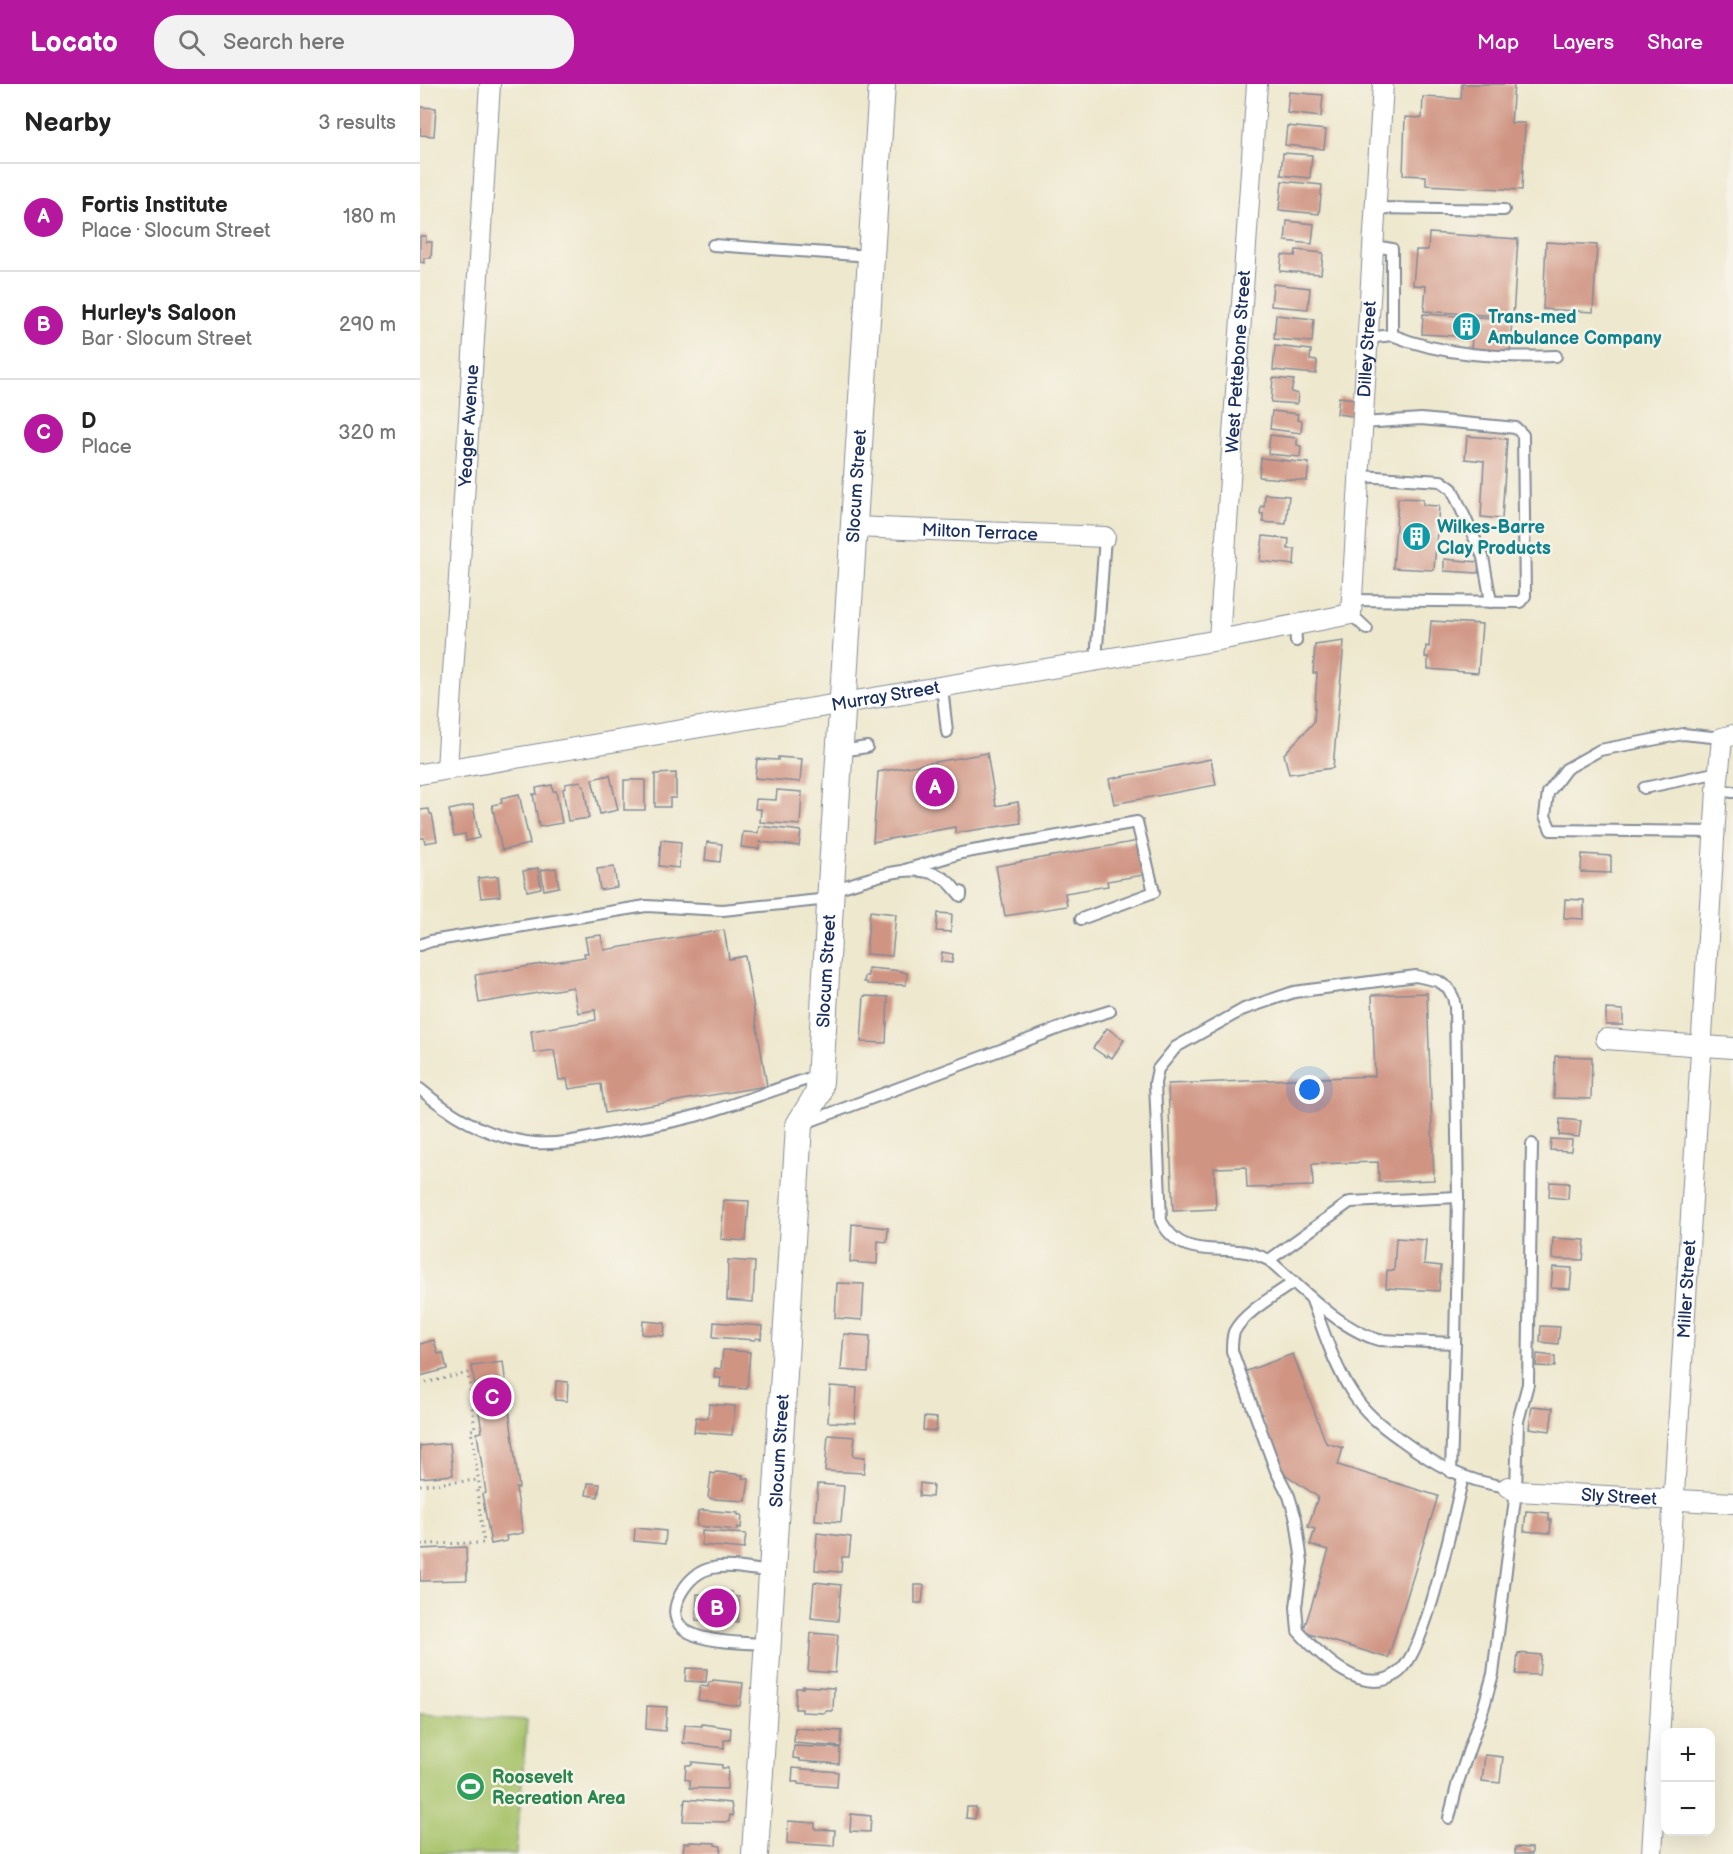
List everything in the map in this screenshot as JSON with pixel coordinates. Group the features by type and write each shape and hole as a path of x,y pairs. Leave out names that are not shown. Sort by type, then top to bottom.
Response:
{"street":[{"name":"Yeager Avenue","path":"447,769 490,84"},
{"name":"Slocum Street","path":"755,1854 800,1125 818,1094 820,1075 882,84"},
{"name":"West Pettebone Street","path":"1219,640 1257,84"},
{"name":"Dilley Street","path":"1352,607 1383,84"},
{"name":"Milton Terrace","path":"854,527 1105,537"},
{"name":"Murray Street","path":"420,774 1219,640 1296,633 1352,607"},
{"name":"Miller Street","path":"1652,1854 1715,832 1723,784 1727,737"},
{"path":"1606,1039 1733,1048"},
{"name":"Sly Street","path":"1512,1489 1733,1503"}],"lane":[{"path":"1376,208 1504,210"},
{"path":"712,244 871,256"},
{"path":"1374,246 1392,249 1392,334"},
{"path":"1368,338 1392,334 1420,346 1462,352 1505,357 1556,356"},
{"path":"1352,607 1520,602 1525,596 1523,435 1516,428 1421,419 1363,423"},
{"path":"1360,476 1441,481 1452,489 1483,557 1491,602"},
{"path":"1096,660 1105,537"},
{"path":"1352,607 1367,629"},
{"path":"942,687 947,732"},
{"path":"1715,832 1551,830 1545,816 1548,793 1566,769 1600,750 1683,734 1727,737"},
{"path":"840,751 867,747"},
{"path":"1644,788 1723,784"},
{"path":"420,945 430,941 646,906 723,910 832,894 961,853 1137,822 1154,892 1081,919"},
{"path":"905,870 919,870 944,879 961,896 961,892"},
{"path":"1451,1472 1455,1342 1458,1197 1455,1007 1448,988 1438,981 1416,976 1294,992 1244,1009 1176,1047 1158,1069 1155,1083 1161,1221 1166,1230 1176,1240 1190,1247 1203,1250 1246,1252 1269,1260 1338,1319 1368,1337 1379,1341 1455,1342"},
{"path":"800,1125 1110,1011"},
{"path":"420,1089 442,1107 466,1122 502,1136 533,1143 551,1144 699,1115 820,1075"},
{"path":"1449,1818 1458,1782 1491,1686 1497,1652 1518,1420 1528,1384 1532,1144"},
{"path":"1269,1260 1350,1202 1458,1197"},
{"path":"1294,1282 1239,1325 1234,1333 1232,1352 1296,1519 1302,1562 1296,1606 1298,1631 1331,1664 1357,1678 1368,1680 1388,1678 1405,1667 1420,1636 1432,1601 1463,1477"},
{"path":"1310,1296 1338,1366 1361,1407 1432,1462 1463,1477 1488,1485 1512,1489"},
{"path":"767,1644 704,1640 691,1634 681,1625 675,1609 689,1581 703,1570 730,1566 772,1572"}],"path":[{"path":"420,1384 468,1373 475,1429 471,1430 479,1480 480,1490 477,1490 484,1543 420,1544"},
{"path":"420,1485 479,1480"}],"green space":[{"name":"Roosevelt Recreation Area","path":"420,1714 527,1720 516,1854 420,1854"}],"building":[{"path":"1462,84 1514,84 1511,123 1525,123 1522,190 1426,185 1426,176 1403,175 1405,117 1422,118 1423,97 1461,99"},
{"path":"1289,92 1323,95 1321,117 1287,113"},
{"path":"420,107 436,108 434,136 420,135"},
{"path":"1287,126 1326,130 1324,149 1285,145"},
{"path":"1283,153 1312,155 1310,178 1281,175"},
{"path":"1282,181 1322,185 1319,214 1279,210"},
{"path":"1287,221 1314,224 1312,244 1285,241"},
{"path":"1429,233 1518,239 1513,317 1424,311 1426,286 1413,285 1416,250 1428,250"},
{"path":"420,236 426,236 426,242 432,242 431,258 424,258 424,263 420,262"},
{"path":"1546,242 1597,245 1593,312 1543,309"},
{"path":"1296,250 1323,253 1321,274 1280,271 1282,255 1295,256"},
{"path":"1273,284 1310,288 1308,309 1271,306"},
{"name":"Trans-med Ambulance Company","path":"1423,314 1512,319 1510,353 1471,350 1472,337 1422,334"},
{"path":"1276,315 1314,319 1312,342 1274,339"},
{"path":"1275,346 1311,350 1310,360 1317,361 1316,374 1273,370"},
{"path":"1273,378 1294,380 1291,392 1298,394 1297,404 1271,402"},
{"path":"1339,397 1355,399 1353,416 1337,414"},
{"path":"1272,411 1298,414 1297,420 1302,421 1301,433 1270,429"},
{"path":"1270,435 1297,438 1297,445 1301,446 1300,457 1268,454"},
{"path":"1467,436 1507,439 1502,519 1481,517 1484,461 1465,459"},
{"path":"1261,458 1309,463 1307,481 1259,477"},
{"path":"1265,494 1289,496 1286,524 1263,522 1263,514 1260,514 1261,506 1264,507"},
{"name":"Wilkes-Barre Clay Products","path":"1398,498 1423,499 1423,505 1439,506 1434,570 1393,568"},
{"path":"1263,536 1289,539 1288,549 1295,549 1294,565 1260,561"},
{"path":"1444,559 1479,562 1478,573 1444,571"},
{"path":"1431,621 1482,624 1478,673 1428,669 1428,657 1425,657 1426,646 1429,647"},
{"path":"1344,641 1333,768 1289,774 1284,754 1314,722 1317,673 1313,673 1315,645"},
{"path":"987,753 996,806 1018,802 1021,823 955,833 955,827 873,842 878,772"},
{"path":"778,757 802,759 800,782 755,778 757,759 778,760"},
{"path":"1211,759 1216,785 1114,804 1109,779"},
{"path":"676,773 676,798 670,798 670,807 655,807 655,774"},
{"path":"610,775 618,810 600,814 592,779"},
{"path":"624,780 645,780 645,810 624,810"},
{"path":"581,781 584,786 589,818 568,821 563,789 565,784"},
{"path":"552,785 553,791 556,791 562,823 539,827 533,794 537,794 536,788"},
{"path":"777,790 802,792 800,825 760,822 761,809 755,809 756,799 776,800"},
{"path":"519,794 530,844 502,850 492,805 502,803 501,798"},
{"path":"473,805 479,838 466,841 465,834 454,836 449,810"},
{"path":"429,809 437,841 425,843 424,838 420,838 420,810"},
{"path":"759,826 801,831 799,846 760,842 759,849 741,847 743,832 758,833"},
{"path":"661,840 681,842 679,868 659,866"},
{"path":"1138,841 1144,875 1107,881 1108,886 1065,893 1067,906 1005,916 996,866"},
{"path":"707,842 722,844 720,862 705,860"},
{"path":"1582,854 1611,856 1611,873 1581,872"},
{"path":"614,867 617,887 600,890 597,869"},
{"path":"538,868 541,888 527,891 523,871"},
{"path":"556,868 559,887 544,890 541,870"},
{"path":"498,876 500,896 481,898 478,878"},
{"path":"1565,899 1584,900 1584,919 1564,918"},
{"path":"870,911 896,914 892,956 866,954"},
{"path":"938,913 952,914 951,932 936,931"},
{"path":"724,930 729,959 745,956 767,1086 605,1113 601,1084 569,1089 567,1079 559,1080 554,1050 534,1053 531,1031 596,1020 595,1010 578,1013 573,987 479,1003 475,975 585,957 584,953 588,953 585,937 601,935 604,950"},
{"path":"942,952 953,954 952,963 941,962"},
{"path":"868,968 907,973 906,985 867,984 864,982 865,976 868,976"},
{"path":"1427,993 1434,1180 1379,1182 1378,1162 1312,1164 1313,1186 1247,1188 1246,1167 1214,1168 1216,1209 1173,1211 1168,1084 1375,1076 1372,995"},
{"path":"864,996 888,997 886,1043 861,1042"},
{"path":"1606,1009 1623,1010 1623,1025 1606,1025"},
{"path":"1107,1028 1124,1040 1112,1058 1107,1055 1106,1057 1093,1048"},
{"path":"1555,1056 1592,1057 1591,1099 1554,1098"},
{"path":"1560,1119 1581,1121 1579,1137 1559,1135"},
{"path":"1551,1139 1572,1140 1571,1151 1550,1150"},
{"path":"1550,1182 1569,1183 1568,1199 1549,1197"},
{"path":"724,1200 749,1201 746,1241 721,1239"},
{"path":"852,1224 888,1228 887,1242 878,1241 877,1264 850,1262"},
{"path":"1396,1238 1426,1240 1424,1264 1441,1266 1439,1291 1386,1288 1387,1270 1394,1271"},
{"path":"1553,1238 1585,1240 1583,1260 1552,1259"},
{"path":"728,1260 755,1262 753,1302 727,1300"},
{"path":"1553,1267 1572,1268 1570,1289 1551,1288"},
{"path":"837,1283 864,1284 862,1320 835,1318"},
{"path":"643,1321 665,1323 664,1336 642,1334"},
{"path":"714,1322 762,1326 761,1339 713,1337"},
{"path":"1541,1326 1560,1327 1558,1344 1540,1342"},
{"path":"844,1334 870,1336 868,1372 841,1370"},
{"path":"434,1340 438,1354 443,1353 447,1369 420,1376 420,1344"},
{"path":"723,1350 750,1352 747,1389 720,1387 721,1378 714,1378 715,1368 721,1369"},
{"path":"1293,1354 1326,1443 1343,1448 1338,1465 1438,1496 1388,1658 1303,1632 1329,1550 1310,1545 1315,1529 1308,1527 1318,1497 1282,1472 1244,1372"},
{"path":"1537,1354 1555,1356 1555,1367 1536,1366"},
{"path":"503,1362 523,1533 506,1536 507,1541 491,1544 482,1494 486,1493 477,1433 482,1432 472,1366"},
{"path":"556,1381 568,1382 567,1401 555,1400"},
{"path":"830,1386 857,1388 855,1423 828,1422"},
{"path":"709,1404 735,1406 732,1435 694,1432 696,1417 708,1418"},
{"path":"1532,1406 1553,1408 1550,1431 1529,1428"},
{"path":"924,1417 937,1418 936,1431 923,1430"},
{"path":"828,1435 855,1437 853,1456 865,1457 864,1473 825,1471"},
{"path":"450,1443 453,1475 420,1478 420,1446"},
{"path":"711,1473 743,1475 742,1478 749,1479 746,1501 708,1497"},
{"path":"588,1483 600,1484 598,1497 586,1495"},
{"path":"920,1483 933,1485 932,1497 919,1496"},
{"path":"818,1484 844,1486 841,1522 815,1520"},
{"path":"698,1511 738,1513 742,1515 741,1528 737,1527 737,1530 697,1526"},
{"path":"1526,1511 1549,1513 1550,1533 1524,1531"},
{"path":"635,1528 666,1531 665,1544 634,1541"},
{"path":"702,1531 746,1534 744,1549 702,1545"},
{"path":"817,1533 851,1537 849,1557 842,1557 841,1572 815,1570"},
{"path":"466,1547 467,1580 420,1581 420,1549"},
{"path":"814,1582 841,1585 838,1621 811,1618"},
{"path":"915,1585 924,1585 922,1603 915,1603"},
{"path":"720,1591 732,1592 732,1596 739,1597 738,1622 696,1620 697,1594 720,1595"},
{"path":"811,1633 838,1635 835,1673 808,1671"},
{"path":"1518,1653 1541,1655 1539,1675 1516,1674"},
{"path":"686,1668 707,1669 706,1682 685,1681"},
{"path":"713,1680 743,1683 740,1706 698,1700 700,1686 708,1687 709,1682"},
{"path":"803,1686 834,1688 833,1711 802,1712 802,1709 795,1709 796,1688 803,1688"},
{"path":"647,1706 667,1707 665,1731 646,1729"},
{"path":"702,1724 731,1728 730,1740 724,1740 724,1748 683,1743 685,1725 702,1726"},
{"path":"795,1728 842,1731 841,1747 794,1743"},
{"path":"794,1746 840,1748 839,1764 800,1761 800,1759 793,1758"},
{"path":"1485,1755 1503,1757 1500,1783 1482,1781"},
{"path":"692,1762 722,1765 722,1768 728,1768 727,1789 690,1788 690,1780 685,1779 686,1765 692,1765"},
{"path":"793,1768 838,1772 837,1787 792,1782"},
{"path":"685,1799 731,1803 733,1816 730,1815 729,1822 683,1821"},
{"path":"967,1807 976,1807 975,1819 966,1818"},
{"path":"851,1814 871,1816 870,1832 850,1831"},
{"path":"788,1821 815,1823 815,1829 835,1830 834,1846 787,1843"},
{"path":"684,1843 715,1843 721,1846 720,1854 683,1854"},
{"path":"1515,1847 1532,1848 1532,1854 1515,1854"}],"place":[{"name":"Trans-med Ambulance Company","path":"1467,327"},
{"name":"Wilkes-Barre Clay Products","path":"1416,537"},
{"name":"Fortis Institute","path":"935,787"},
{"name":"D","path":"492,1397"},
{"name":"Hurley's Saloon","path":"717,1608"},
{"name":"Roosevelt Recreation Area","path":"471,1787"}]}
